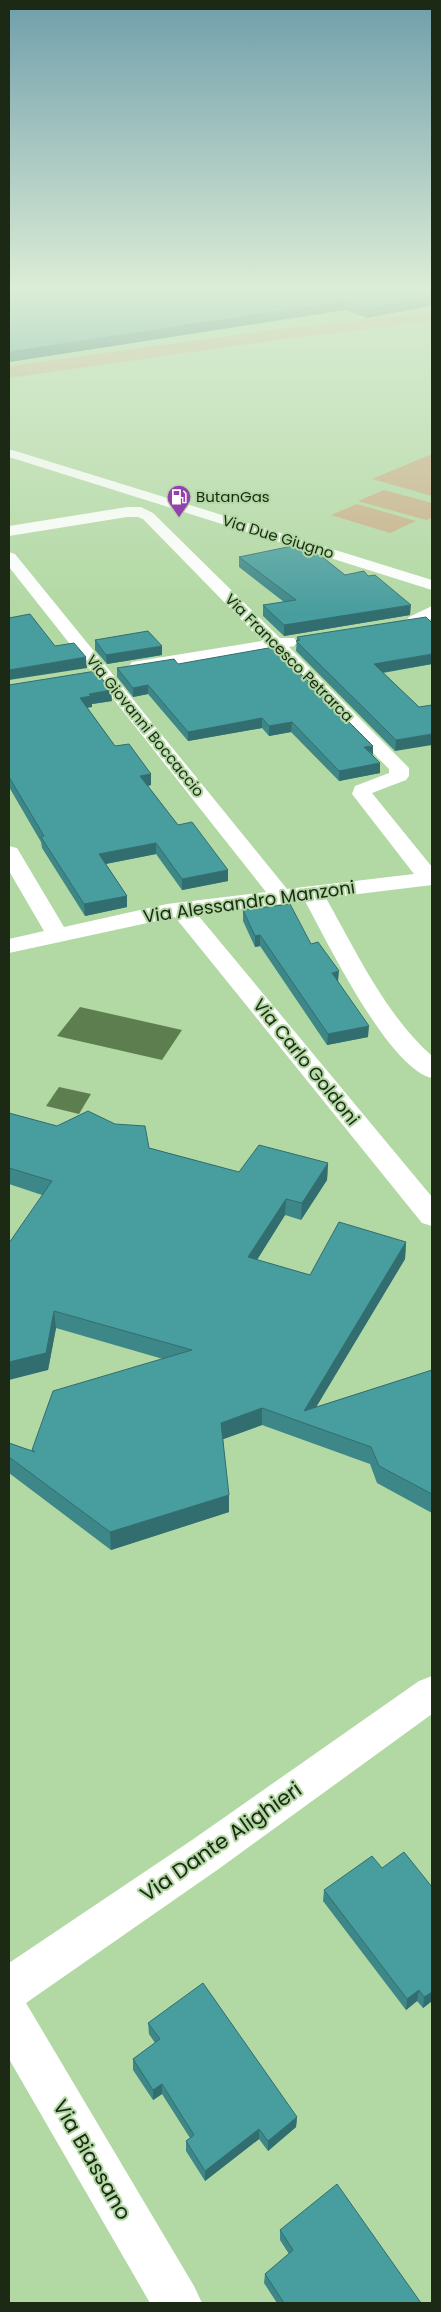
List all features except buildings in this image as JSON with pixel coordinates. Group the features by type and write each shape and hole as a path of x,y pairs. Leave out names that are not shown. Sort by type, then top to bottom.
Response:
{"street":[{"name":"Via Due Giugno","path":"9,453 432,585"},
{"name":"Via Francesco Petrarca","path":"9,531 127,512 141,512 148,516 399,768 399,776 368,786 362,790 362,794 431,878"},
{"name":"Via Giovanni Boccaccio","path":"9,557 92,674 281,896"},
{"path":"396,624 424,620 432,611"},
{"path":"92,674 302,639"},
{"path":"9,853 58,936"},
{"name":"Via Alessandro Manzoni","path":"9,946 181,909 431,878"},
{"path":"312,893 350,962 392,1030 432,1070"},
{"name":"Via Carlo Goldoni","path":"181,909 432,1216"},
{"name":"Via Dante Alighieri","path":"9,1989 214,1848 432,1693"},
{"name":"Via Biassano","path":"9,2017 177,2303"}],"shaded area":[{"path":"432,454 432,496 372,479"},
{"path":"384,490 432,503 432,518 426,520 358,501"},
{"path":"357,504 416,521 390,533 331,515"},
{"path":"80,1007 182,1030 162,1060 57,1036"},
{"path":"59,1087 91,1094 79,1114 46,1106"}],"place":[{"name":"ButanGas","path":"179,518"}]}
